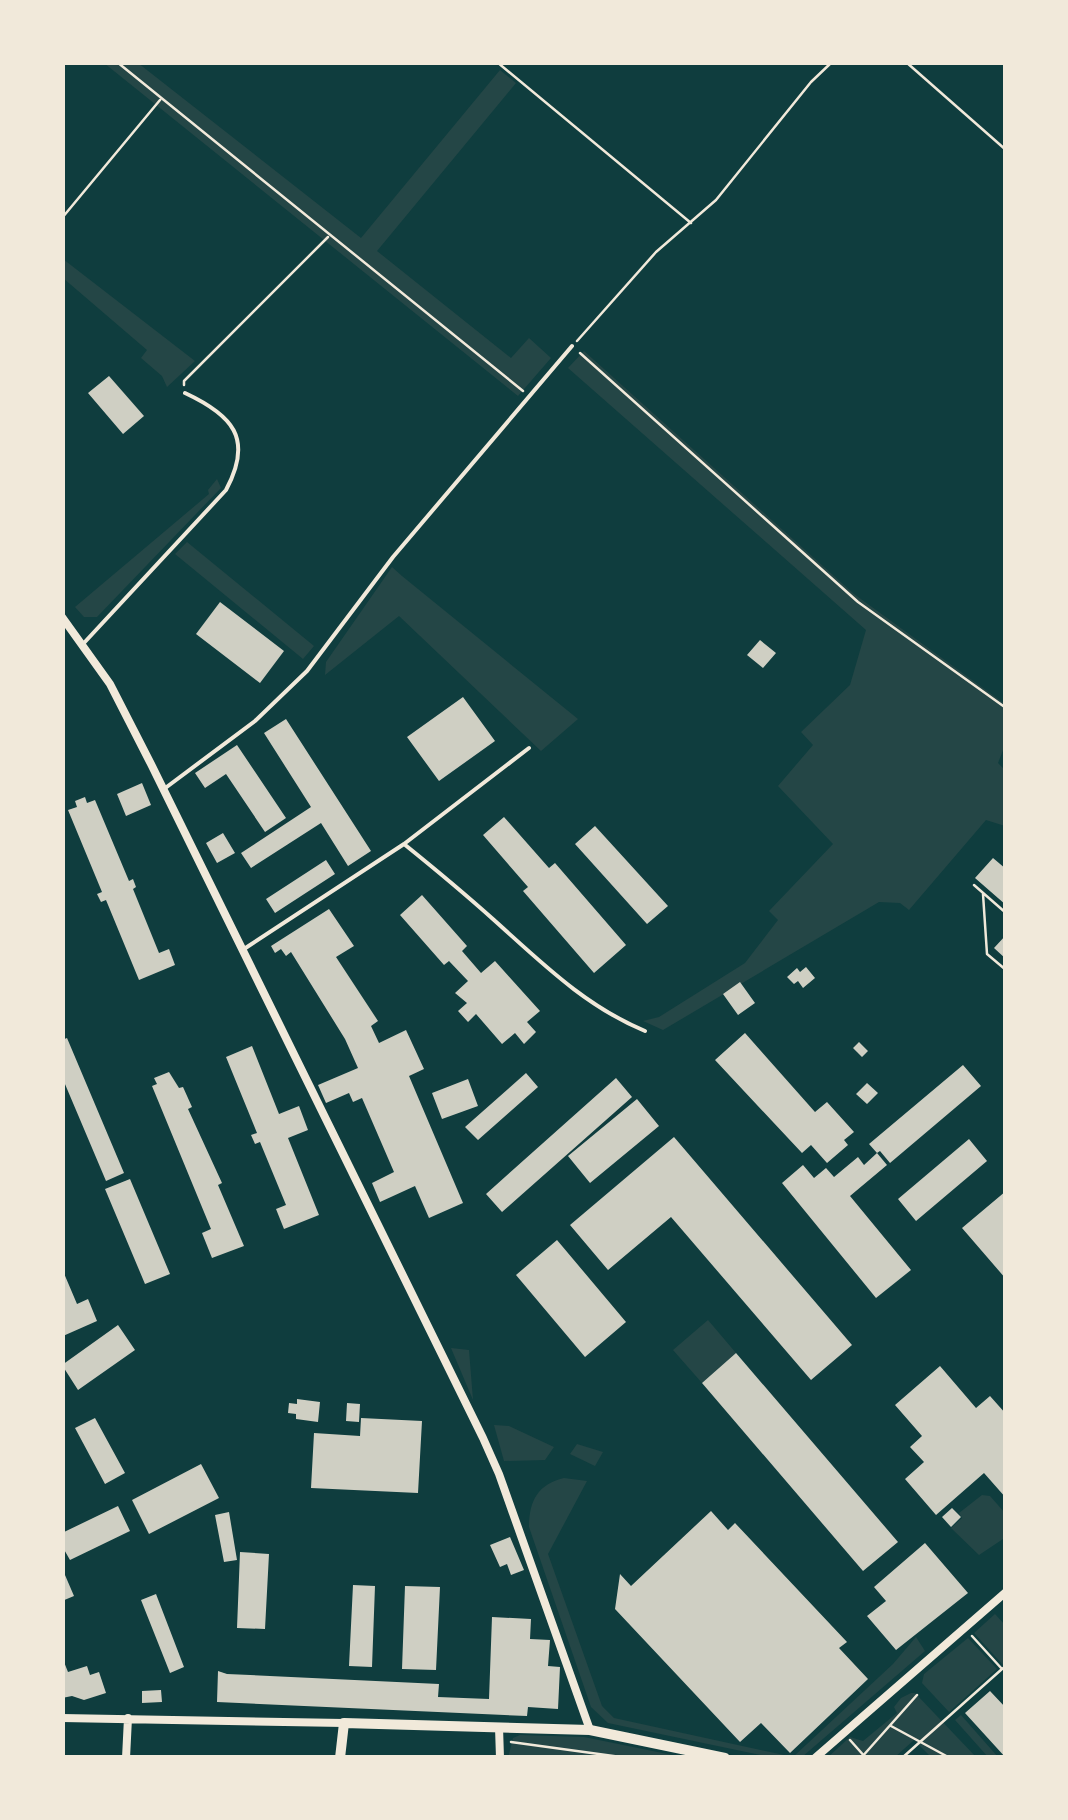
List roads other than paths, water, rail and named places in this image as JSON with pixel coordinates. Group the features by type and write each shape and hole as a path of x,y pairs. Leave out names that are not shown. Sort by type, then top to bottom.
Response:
{"street":[{"path":"62,617 110,684 499,1474 590,1730"},
{"path":"814,1758 1006,1592"},
{"path":"62,1718 590,1730 726,1757"},
{"path":"126,1758 128,1718"},
{"path":"340,1758 344,1723"},
{"path":"499,1726 500,1758"}],"lane":[{"path":"164,790 255,720 306,671 393,558 572,346"},
{"path":"83,644 226,490 234,476 239,440 233,425 207,403 184,392"},
{"path":"244,950 404,844 529,748"},
{"path":"404,844 457,886 574,993 645,1031"}]}
